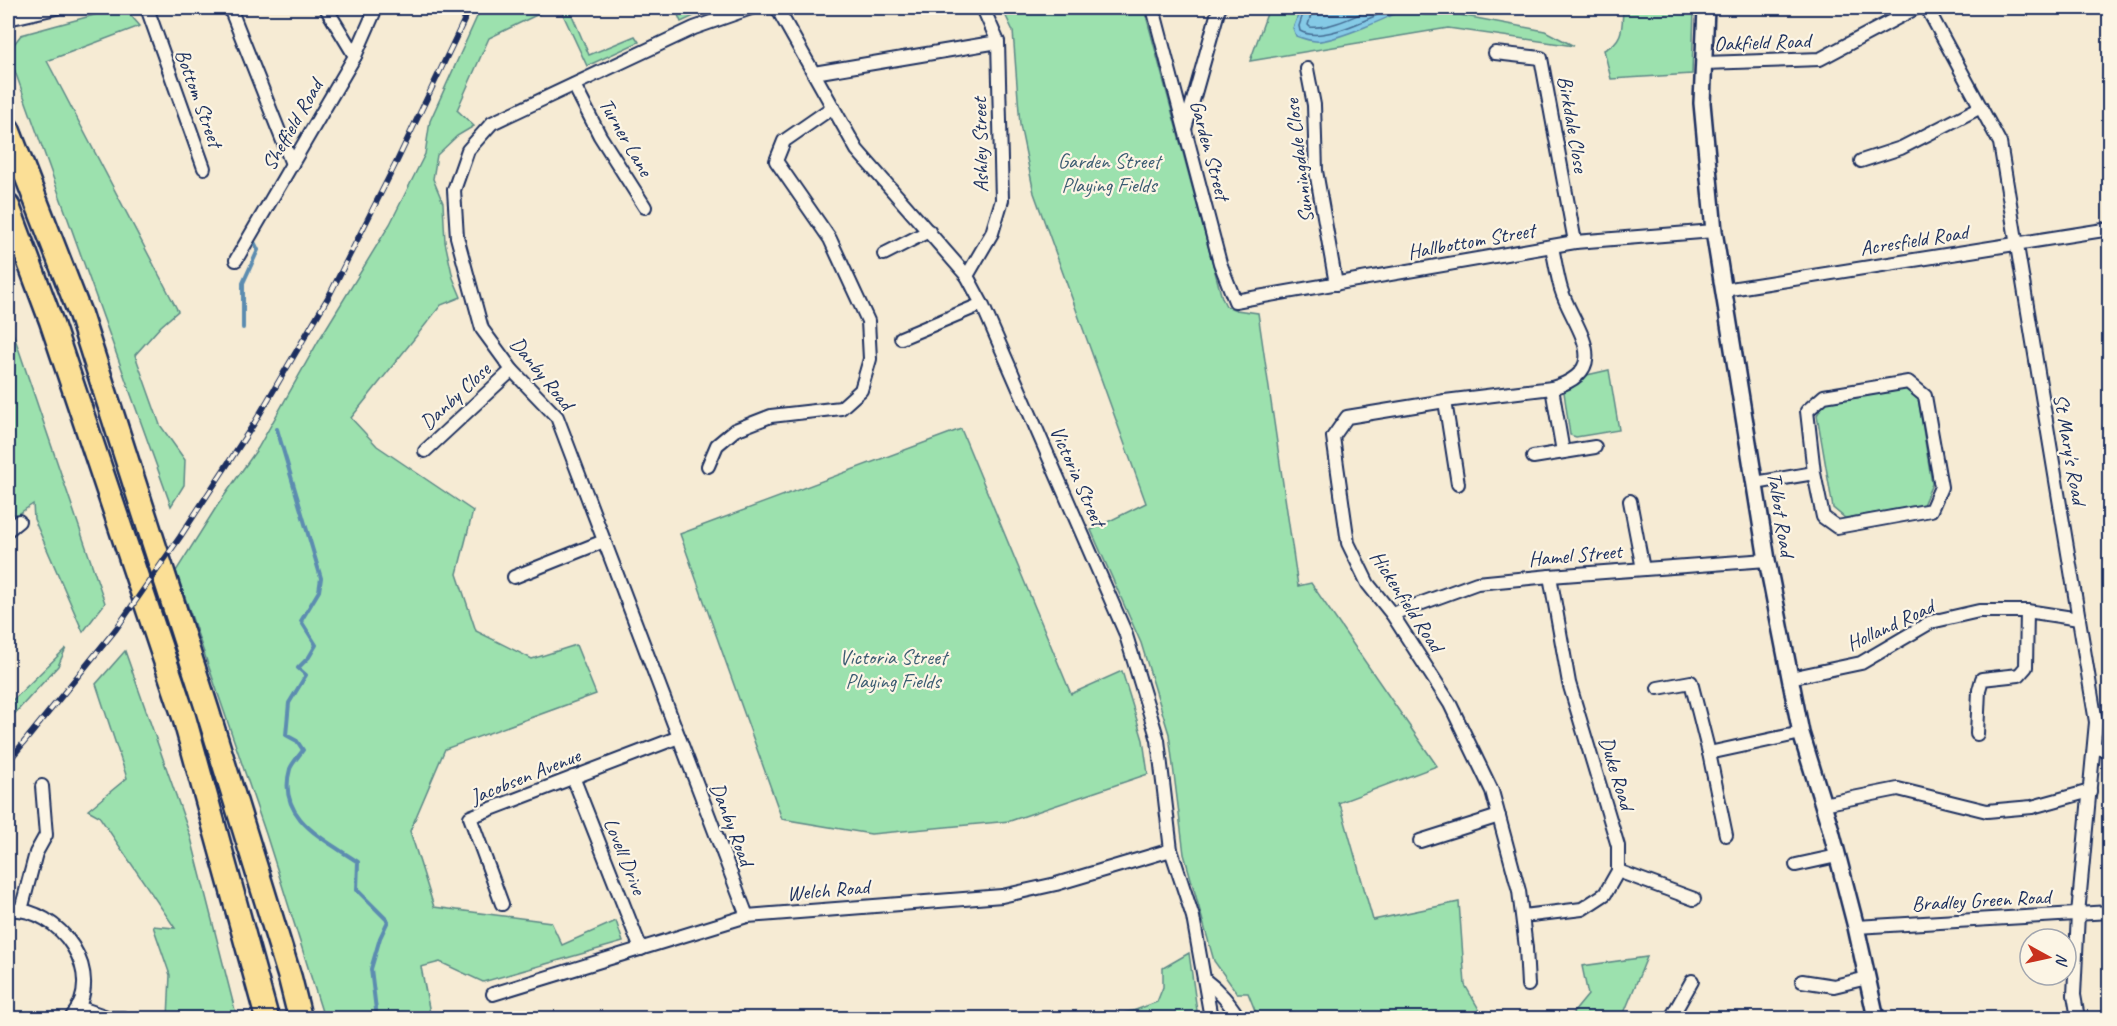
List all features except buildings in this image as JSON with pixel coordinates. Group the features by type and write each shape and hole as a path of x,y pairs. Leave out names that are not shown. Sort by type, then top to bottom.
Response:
{"highway":[{"path":"8,129 80,314 207,709 290,978 300,1018"},
{"path":"8,206 51,321 184,717 267,1018"}],"street":[{"path":"8,19 56,8"},
{"name":"Bottom Street","path":"147,8 204,168"},
{"path":"230,8 292,164"},
{"path":"326,8 355,56"},
{"name":"Sheffield Road","path":"236,260 355,56 376,8"},
{"name":"Danby Road","path":"747,916 557,417 512,370 482,329 457,237 454,190 468,150 492,123 694,28 722,12 752,8"},
{"name":"Victoria Street","path":"777,8 857,150 967,276 982,303 1125,632 1158,740 1171,850 1193,917 1211,1018"},
{"name":"Ashley Street","path":"967,276 992,233 1002,200 998,42 983,8"},
{"name":"Garden Street","path":"1153,8 1220,263 1235,301"},
{"path":"1185,130 1219,8"},
{"name":"Talbot Road","path":"1706,8 1702,103 1714,231 1767,560 1801,733 1838,856 1876,1018"},
{"name":"Oakfield Road","path":"1704,63 1821,59 1916,8"},
{"name":"St Mary's Road","path":"1927,8 2000,143 2096,722 2078,914 2074,995 2078,1018"},
{"path":"814,73 998,42"},
{"name":"Birkdale Close","path":"1495,53 1541,58 1575,242"},
{"name":"Sunningdale Close","path":"1307,69 1314,105 1316,171 1336,284"},
{"name":"Turner Lane","path":"574,85 600,136 645,207"},
{"path":"708,466 717,445 735,430 771,416 841,408 861,390 870,358 868,321 830,239 776,160 784,141 833,107"},
{"path":"1861,161 1901,148 1981,107"},
{"name":"Acresfield Road","path":"1724,290 2109,229"},
{"path":"884,254 929,231"},
{"name":"Hallbottom Street","path":"1235,301 1575,242 1714,231"},
{"name":"Hickenfield Road","path":"1528,985 1519,891 1492,791 1450,704 1392,614 1368,584 1348,543 1333,437 1347,417 1445,401 1552,388 1566,384 1579,372 1587,353 1583,334 1561,289 1552,247"},
{"path":"901,338 982,303"},
{"name":"Danby Close","path":"425,451 512,370"},
{"path":"1908,382 1925,396 1941,487 1930,510 1837,527 1823,517 1814,473 1807,411 1824,396 1908,382"},
{"path":"1552,388 1563,452"},
{"path":"1445,401 1458,484"},
{"path":"1533,457 1594,447"},
{"path":"1755,483 1814,473"},
{"path":"1630,501 1643,569"},
{"path":"8,530 19,521"},
{"path":"514,577 604,541"},
{"name":"Hamel Street","path":"1392,614 1476,583 1767,560"},
{"name":"Duke Road","path":"1550,576 1569,683 1618,846 1618,871"},
{"name":"Holland Road","path":"1790,678 1861,663 1931,622 1979,611 2027,611 2079,619"},
{"path":"1977,734 1979,690 1982,679 2019,675 2026,667 2027,611"},
{"path":"1658,688 1691,682 1726,835"},
{"path":"1709,753 1801,733"},
{"name":"Jacobsen Avenue","path":"502,904 470,817 679,737"},
{"path":"2094,748 2109,750"},
{"name":"Lovell Drive","path":"573,777 641,949"},
{"path":"21,910 36,853 46,835 42,786"},
{"path":"1823,804 1898,789 1987,811 2032,807 2090,791"},
{"path":"1420,841 1499,816"},
{"name":"Welch Road","path":"493,994 747,916 1002,896 1056,884 1171,850"},
{"path":"1796,865 1838,856"},
{"path":"1522,916 1582,909 1605,894 1618,871 1694,899"},
{"path":"8,910 21,910 49,922 72,944 80,960 84,978 82,996 70,1018"},
{"name":"Bradley Green Road","path":"1856,927 2109,912"},
{"path":"1802,981 1834,986 1867,978"},
{"path":"1205,980 1228,1001 1239,1018"},
{"path":"1671,1018 1692,981"},
{"path":"78,1007 110,1018 123,1018"}],"green space":[{"path":"481,8 551,8 489,38 457,110 474,126 457,136 437,155 433,179 443,203 445,242 453,278 461,297 441,305 351,418 377,446 473,511 457,574 476,631 532,659 576,645 596,694 445,749 410,831 434,907 551,922 562,945 616,921 623,942 483,982 440,962 421,967 431,1018 324,1018 266,834 176,571 217,506 258,448 319,340 390,224 425,154 430,121"},
{"path":"560,8 569,8 589,55 635,36 639,42 587,66"},
{"path":"675,8 703,8 705,11 681,22"},
{"name":"Garden Street Playing Fields","path":"1002,8 1144,8 1222,298 1226,306 1258,313 1298,586 1311,583 1437,766 1338,803 1373,920 1459,902 1465,985 1484,1018 1258,1018 1248,993 1237,993 1214,961 1184,854 1169,734 1141,643 1091,530 1146,503 1034,193 1020,125 1013,31"},
{"path":"1269,8 1301,8 1319,41 1350,32 1402,10 1425,15 1460,15 1545,31 1574,46 1448,28 1250,61"},
{"path":"1623,8 1694,8 1692,74 1611,79 1604,50 1619,38"},
{"path":"127,11 140,26 47,61 178,311 135,355 160,425 185,460 184,485 171,506 8,52 21,35 105,12"},
{"path":"8,318 105,603 83,632 34,519 33,504 8,521"},
{"path":"1609,370 1619,430 1576,437 1570,435 1564,392 1587,375"},
{"path":"1907,389 1918,398 1932,484 1923,505 1845,518 1833,508 1817,415 1824,403"},
{"name":"Victoria Street Playing Fields","path":"961,429 1071,694 1122,671 1143,740 1148,774 1010,821 871,834 782,819 680,534"},
{"path":"66,648 58,666 8,721 8,690 13,700"},
{"path":"125,651 191,838 237,1018 168,1018 170,975 153,926 175,928 99,816 88,810 127,778 96,684"},
{"path":"1189,953 1198,1018 1094,1018 1133,1011 1157,1002 1163,987 1163,968"},
{"path":"1647,957 1622,1018 1569,1018 1588,995 1582,966"}],"water":[{"path":"1301,8 1405,8 1364,28 1317,41 1296,36 1293,28"}],"waterway":[{"path":"243,328 243,283 258,250 252,238"},
{"path":"277,429 321,578 319,591 301,621 316,645 309,657 298,668 306,675 289,703 286,735 297,741 303,750 290,769 288,786 290,801 296,814 306,825 358,862 357,890 388,921 380,938 371,969 377,1018"}],"railway":[{"path":"8,762 116,629 180,537 255,422 330,294 470,8"}]}
